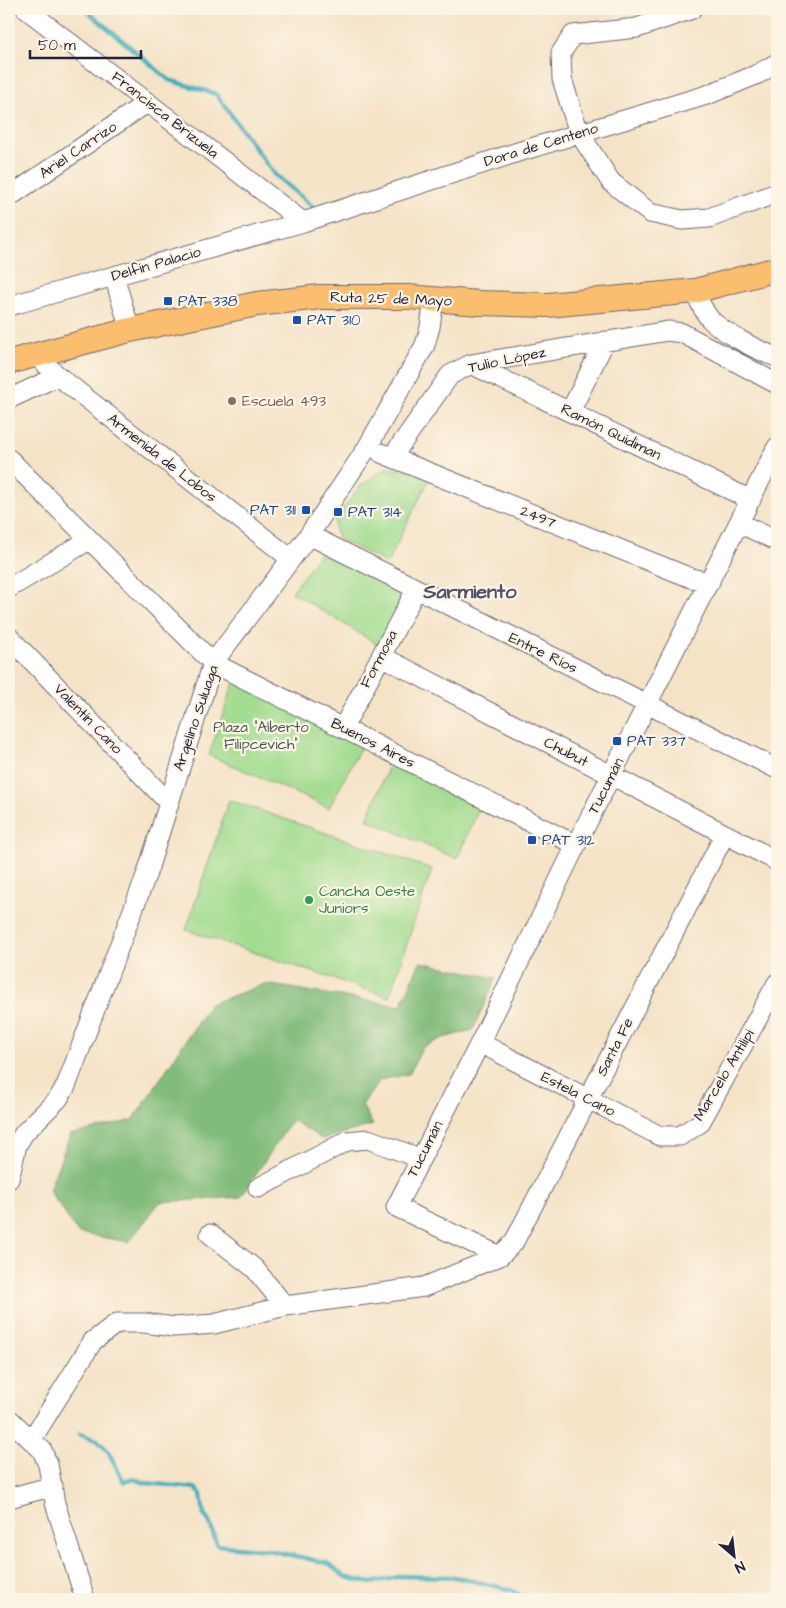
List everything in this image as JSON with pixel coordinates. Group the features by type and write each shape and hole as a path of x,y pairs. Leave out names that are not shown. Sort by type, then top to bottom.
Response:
{"main road":[{"name":"Ruta 25 de Mayo","path":"9,362 130,330 257,304 320,297 408,297 548,306 695,291 777,269"}],"street":[{"name":"Francisca Brizuela","path":"26,9 303,222"},
{"path":"692,9 636,28 573,34 561,53 562,79 579,133 612,182 650,213 682,220 709,218 777,193"},
{"name":"Dora de Centeno","path":"303,222 579,133 707,95 758,74 777,63"},
{"name":"Ariel Carrizo","path":"9,197 148,102"},
{"name":"Delfín Palacio","path":"9,306 303,222"},
{"path":"114,276 130,330"},
{"path":"695,291 703,310 710,319 727,332 777,357"},
{"name":"Argelino Suluaga","path":"9,1179 17,1145 24,1133 58,1099 66,1086 147,873 213,663 309,535 367,448 425,345 434,299"},
{"name":"Tulio López","path":"392,457 450,375 471,364 668,331 682,334 777,384"},
{"path":"570,412 605,341"},
{"name":"Armenida de Lobos","path":"36,355 58,376 291,559"},
{"name":"Ramón Quidiman","path":"471,364 751,500"},
{"path":"9,399 58,376"},
{"name":"Tucumán","path":"500,1256 396,1207 419,1158 480,1043 576,845 777,447"},
{"name":"2497","path":"367,448 691,578 710,582"},
{"name":"Buenos Aires","path":"9,459 213,663 576,845"},
{"path":"739,523 777,541"},
{"name":"Entre Ríos","path":"309,535 777,769"},
{"path":"9,588 89,540"},
{"name":"Formosa","path":"343,728 416,590"},
{"name":"Valentín Cano","path":"9,636 168,802"},
{"name":"Chubut","path":"381,656 777,861"},
{"name":"Santa Fe","path":"500,1256 514,1242 725,834"},
{"name":"Marcelo Antilipi","path":"680,1136 700,1122 777,983"},
{"name":"Estela Cano","path":"480,1043 660,1136 680,1136"},
{"path":"258,1188 346,1141 368,1139 419,1158"},
{"path":"210,1234 254,1268 285,1306"},
{"path":"32,1439 93,1341 117,1323 144,1323 174,1327 214,1324 285,1306 424,1287 500,1256"},
{"path":"9,1419 42,1450 48,1464 56,1503 85,1599"},
{"path":"9,1498 53,1486"}],"green space":[{"path":"386,468 415,471 429,480 387,563 339,539 335,530 335,520 360,486"},
{"path":"320,553 409,592 380,646 292,592"},
{"name":"Plaza “Alberto Filipcevich”","path":"235,679 362,745 329,808 209,755"},
{"path":"391,761 480,807 457,859 367,819"},
{"name":"Cancha Oeste Juniors","path":"229,800 432,869 389,997 186,930"},
{"path":"420,962 496,978 473,1030 443,1038 423,1047 409,1074 380,1080 362,1105 373,1125 322,1139 292,1120 241,1197 160,1202 129,1242 78,1233 49,1190 70,1135 133,1120 210,1004 265,984 401,1006"}],"waterway":[{"path":"85,9 169,80 216,94 274,174 313,207"},
{"path":"79,1434 97,1440 108,1451 124,1482 134,1479 146,1483 195,1488 201,1494 204,1515 209,1521 217,1545 268,1550 327,1563 345,1577 371,1583 402,1576 455,1577 508,1589 528,1599"}],"place":[{"name":"PAT 338","path":"168,301"},
{"name":"PAT 310","path":"297,320"},
{"name":"Escuela 493","path":"232,401"},
{"name":"PAT 311","path":"306,510"},
{"name":"PAT 314","path":"338,512"},
{"name":"PAT 337","path":"617,741"},
{"name":"PAT 312","path":"532,840"},
{"name":"Cancha Oeste Juniors","path":"309,900"}],"district":[{"name":"Sarmiento","path":"470,592"}]}
